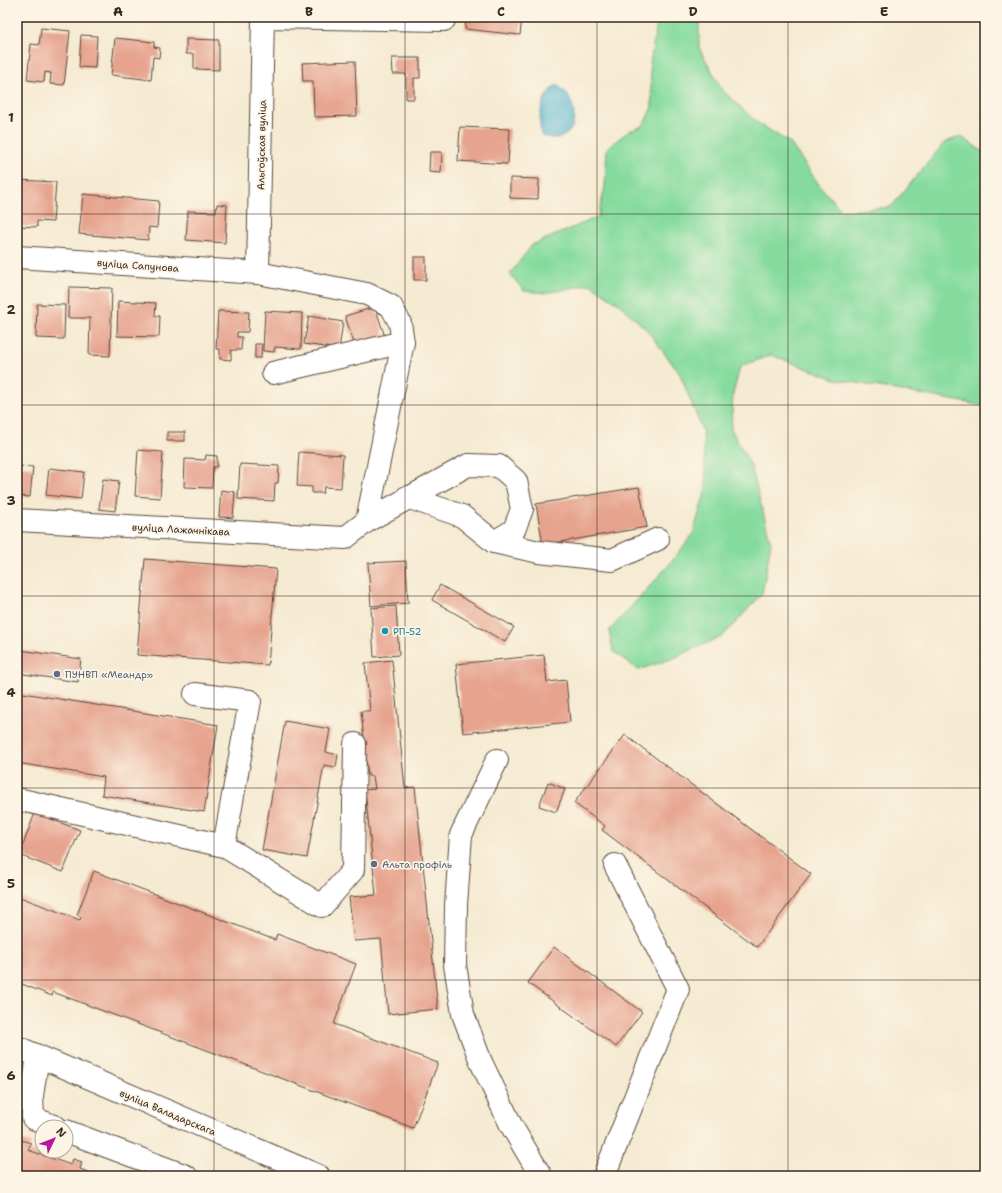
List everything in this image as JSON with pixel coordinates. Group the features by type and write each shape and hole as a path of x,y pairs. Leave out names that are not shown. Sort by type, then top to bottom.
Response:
{"street":[{"path":"263,17 444,20"},
{"name":"Альгоўская вуліца","path":"258,273 263,17"},
{"name":"вуліца Сапунова","path":"17,257 258,273 367,294 390,306 400,323 403,342"},
{"path":"273,373 403,342 367,521"},
{"path":"367,521 407,497 468,465 499,466 516,481 522,509 514,530 494,542"},
{"path":"407,497 462,516 494,542 539,552 612,560 658,539"},
{"name":"вуліца Лажачнікава","path":"17,520 345,538 367,521"},
{"path":"194,694 250,701 224,846"},
{"path":"17,799 224,846 322,906 353,870 355,744"},
{"path":"498,760 461,835 456,906 455,965 463,1014 481,1062 511,1125 541,1176"},
{"path":"604,1176 678,989 615,865"},
{"name":"вуліца Валадарскага","path":"17,1047 319,1176"},
{"path":"35,1119 32,1118 32,1096 38,1056"},
{"path":"74,1134 186,1176"}],"green space":[{"path":"658,17 699,17 699,48 723,91 758,123 790,143 820,186 842,211 891,207 944,143 960,136 985,153 985,406 835,379 771,355 740,367 733,394 731,429 751,466 771,543 762,594 723,636 671,659 638,670 613,651 609,631 668,566 693,534 706,489 703,432 680,374 646,329 619,304 590,284 546,293 524,291 510,274 532,245 598,217 605,187 607,148 629,131 643,126 652,107 650,63"}],"water":[{"path":"557,85 566,93 571,102 574,113 570,131 563,136 554,138 541,135 540,121 544,100 547,94"}],"building":[{"path":"466,17 522,17 520,35 465,29"},
{"path":"41,28 70,31 64,85 50,84 51,73 45,72 44,82 27,80 31,44 39,45"},
{"path":"81,35 97,36 95,68 79,67"},
{"path":"115,38 154,42 154,47 160,48 159,58 153,57 151,80 111,75"},
{"path":"186,39 219,40 219,70 194,69 194,54 186,54"},
{"path":"392,58 420,58 420,78 414,78 414,99 406,99 406,74 393,74"},
{"path":"355,61 357,116 314,117 313,81 303,81 302,63"},
{"path":"460,127 510,129 508,164 458,161"},
{"path":"430,152 442,152 441,173 429,172"},
{"path":"510,178 539,179 538,199 510,198"},
{"path":"17,180 56,182 53,222 37,221 37,227 17,226"},
{"path":"83,194 159,201 157,228 149,227 148,240 79,234"},
{"path":"217,204 227,205 225,243 186,240 188,211 216,212"},
{"path":"414,257 426,257 426,280 414,280"},
{"path":"69,287 112,288 110,356 89,355 90,318 68,318"},
{"path":"118,301 156,303 155,316 160,316 159,337 117,336"},
{"path":"37,304 65,305 64,339 36,338"},
{"path":"375,307 385,337 355,346 345,316"},
{"path":"218,311 249,312 248,332 237,332 237,337 242,337 241,350 231,350 231,360 220,359 220,349 216,349"},
{"path":"265,311 302,313 301,349 275,347 274,352 263,351"},
{"path":"309,316 343,322 339,349 304,344"},
{"path":"255,344 262,344 261,358 255,358"},
{"path":"167,432 185,432 185,441 167,441"},
{"path":"138,450 163,452 160,498 135,496"},
{"path":"299,452 343,455 341,488 324,487 323,493 312,493 312,487 297,486"},
{"path":"206,455 217,456 217,467 213,467 212,488 184,487 185,459 205,460"},
{"path":"240,464 279,466 278,483 275,483 274,501 238,499"},
{"path":"17,466 33,467 30,497 17,496"},
{"path":"49,468 84,472 81,499 46,495"},
{"path":"103,479 119,481 115,511 99,509"},
{"path":"639,487 647,527 543,545 536,504"},
{"path":"221,490 235,492 233,518 219,517"},
{"path":"145,559 276,569 268,665 137,655"},
{"path":"406,561 408,603 371,606 368,563"},
{"path":"440,585 514,627 505,642 432,600"},
{"name":"РП-52","path":"396,606 399,655 374,657 371,608"},
{"path":"20,650 81,659 78,682 17,673"},
{"path":"544,655 547,682 566,680 570,722 463,733 456,664"},
{"path":"392,660 405,788 415,787 438,1009 388,1014 381,939 354,941 349,897 376,895 365,790 375,789 373,776 368,776 361,711 370,711 365,663"},
{"path":"17,692 218,725 204,812 102,795 104,777 17,763"},
{"path":"285,721 330,729 326,752 338,755 336,767 324,765 307,858 262,850"},
{"path":"625,735 811,874 757,947 602,830 605,826 574,803"},
{"path":"548,782 565,789 556,812 539,806"},
{"path":"35,813 80,830 63,872 19,855"},
{"path":"94,871 275,940 277,934 356,964 334,1024 438,1063 413,1128 53,992 52,996 17,982 17,905 20,897 80,920 81,917 77,915"},
{"path":"554,947 642,1012 616,1047 528,983"},
{"path":"21,1140 31,1143 28,1150 34,1152 34,1159 54,1159 71,1165 73,1159 82,1162 80,1169 99,1176 17,1176 17,1146 19,1146"}],"place":[{"name":"РП-52","path":"385,631"},
{"name":"ПУНВП «Меандр»","path":"57,674"},
{"name":"Альта профіль","path":"374,864"}]}
